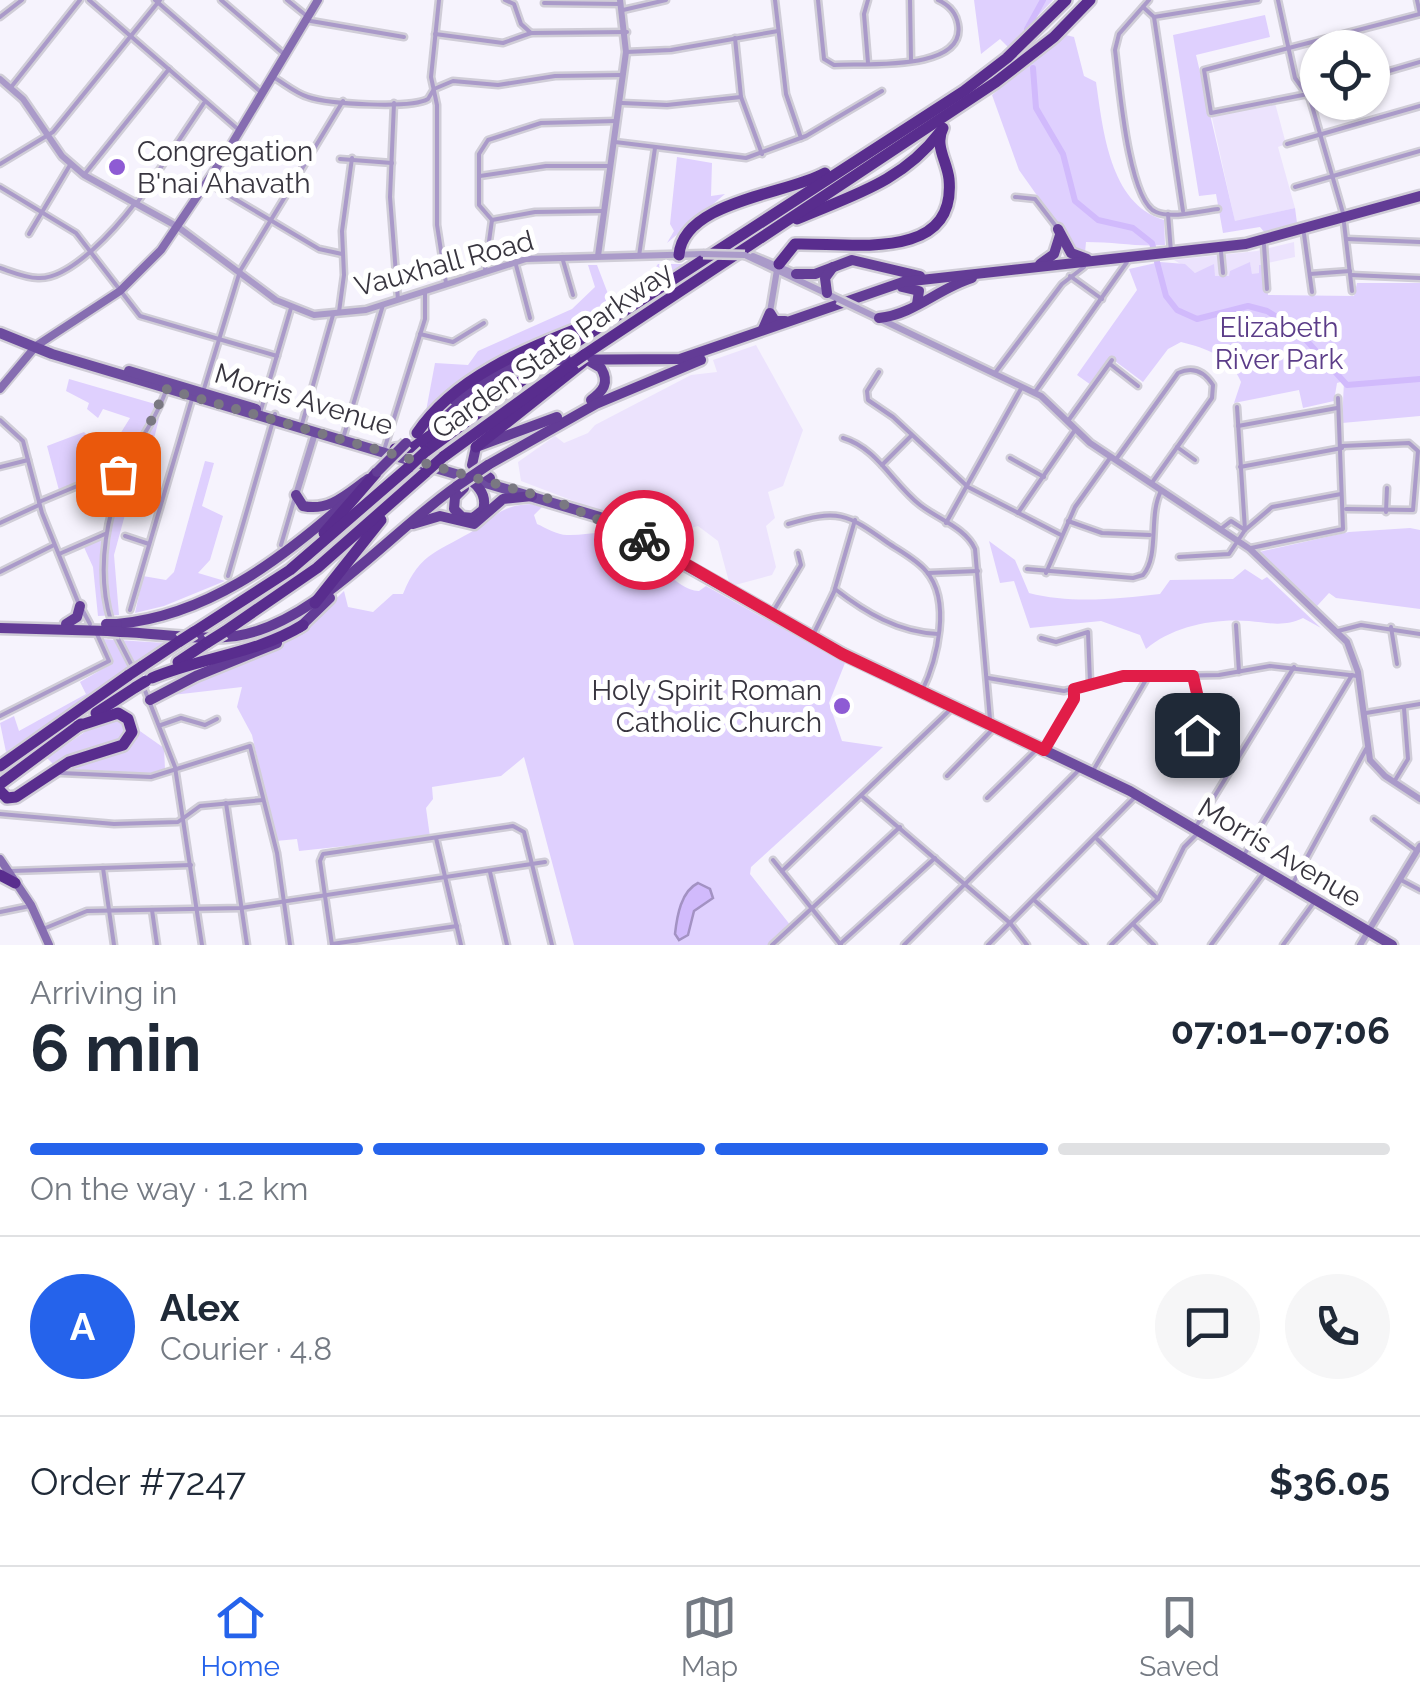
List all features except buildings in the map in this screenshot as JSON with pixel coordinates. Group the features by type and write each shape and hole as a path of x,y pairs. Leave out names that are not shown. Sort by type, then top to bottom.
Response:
{"highway":[{"name":"Garden State Parkway","path":"1,786 78,726 317,568 496,414 645,306 1014,52 1066,0"},
{"name":"Garden State Parkway","path":"2,765 300,562 409,467 408,445 547,362 577,357 645,306 770,230 1019,65 1064,28 1090,0"},
{"path":"1064,28 1100,0"},
{"path":"770,230 878,187 921,157 959,106"},
{"path":"778,267 795,244 895,245 930,228 949,196 949,175 939,141 943,128"},
{"path":"679,255 686,235 717,211 844,169"},
{"path":"476,448 520,434 591,400 902,287 1260,242 1420,198"},
{"path":"1168,254 1264,246 1344,220"},
{"path":"1058,229 1070,252 1090,263"},
{"path":"1037,266 1057,250 1058,229"},
{"path":"843,300 936,276 1127,262 1148,257"},
{"path":"796,274 816,274 850,260 936,276"},
{"path":"0,625 106,628 184,608 252,576 305,537 456,398 492,376 534,360 674,360 758,333 871,287 874,278 868,268 850,260"},
{"path":"836,264 825,278 843,300"},
{"path":"879,318 902,314 973,278"},
{"path":"902,287 920,291 917,304"},
{"path":"408,445 444,403 485,373 545,340 645,306"},
{"path":"758,333 770,313 775,321 796,319"},
{"path":"901,329 902,314"},
{"path":"577,357 603,370 604,388 591,400"},
{"path":"491,470 472,465 476,448 577,357"},
{"path":"0,625 238,636 279,624 315,603 394,533 461,483 491,470 535,437 638,384"},
{"path":"296,494 306,507 324,506 377,472"},
{"path":"194,632 324,533 377,472"},
{"path":"315,603 369,533 430,473"},
{"path":"394,533 422,520 452,514 475,517 484,508 484,498 476,484 461,483"},
{"path":"452,514 461,483"},
{"path":"452,514 476,523 507,498 532,496"},
{"path":"150,700 196,676 272,646 303,625 373,551"},
{"path":"66,624 77,617 80,606"},
{"path":"145,682 198,659 256,648 303,625"},
{"path":"1,786 7,798 18,796 71,761 122,745 132,729 127,717 118,713 78,726"}],"main road":[{"path":"0,389 36,346 120,291 146,268 208,182 318,0"},
{"name":"Morris Avenue","path":"0,333 301,425 408,445 491,470 624,529 812,637 1137,795 1392,945"},
{"name":"Morris Avenue","path":"301,425 461,483 556,501"},
{"path":"0,859 6,876 31,905 50,945"}],"street":[{"path":"0,17 22,0"},
{"path":"3,84 80,0"},
{"path":"88,0 240,130"},
{"path":"221,0 285,56"},
{"path":"287,0 306,18 404,37"},
{"path":"438,0 430,68 434,88 437,225 446,284"},
{"path":"505,0 514,4 520,24 531,33"},
{"path":"544,3 622,5 666,0"},
{"path":"775,0 786,94 801,138"},
{"path":"818,0 826,62 868,63 938,57 956,40 956,16 938,0"},
{"path":"868,0 864,14 868,63"},
{"path":"910,0 910,60"},
{"path":"1149,0 1119,34 1114,50 1137,190 1150,210 1168,214 1218,209"},
{"path":"1154,17 1258,0"},
{"path":"1278,0 1300,86"},
{"path":"1300,95 1211,113 1204,70 1420,14 1417,0"},
{"path":"0,164 48,136 157,1 262,93"},
{"path":"598,256 626,52 622,5"},
{"path":"1143,8 1154,17 1184,212"},
{"path":"626,52 670,50 778,31"},
{"path":"435,34 503,43 531,33 627,32"},
{"path":"735,36 741,97 762,154"},
{"path":"1390,71 1420,62"},
{"path":"84,175 169,69"},
{"path":"272,76 308,97 394,104 422,103 434,88 453,81 498,85 555,76 623,76"},
{"name":"Vauxhall Road","path":"3,84 70,164 84,175 178,227 291,308 336,315 398,300 515,262 562,257 745,255 796,274 809,284"},
{"path":"613,142 731,158 762,154 801,138 882,91"},
{"path":"619,103 667,104 741,97"},
{"path":"0,268 46,278 90,251 137,202 205,101"},
{"path":"130,610 240,272 343,101"},
{"path":"394,104 392,163 398,300"},
{"path":"1287,144 1420,106"},
{"path":"492,220 480,208 479,152 492,137 541,123 616,120"},
{"path":"1315,120 1344,220 1352,291"},
{"path":"639,256 654,148"},
{"path":"1295,187 1420,151"},
{"path":"301,425 336,315 352,158"},
{"path":"340,159 392,163"},
{"path":"28,234 70,164"},
{"path":"479,176 539,167 610,166"},
{"path":"208,182 319,250 342,254"},
{"path":"0,187 72,230 140,316 277,356"},
{"path":"1015,197 1035,198 1058,229"},
{"path":"492,220 528,212 603,211"},
{"path":"1168,214 1168,254"},
{"path":"485,270 492,220"},
{"path":"1304,234 1312,292"},
{"path":"1347,239 1420,242"},
{"path":"1264,246 1267,289"},
{"path":"1221,252 1223,272"},
{"name":"Vauxhall Road","path":"745,255 778,267 1034,392 1113,459 1250,548 1338,631 1353,654 1366,749"},
{"path":"562,257 573,295"},
{"path":"515,262 530,318"},
{"path":"1034,392 1104,300 1127,262"},
{"path":"996,373 1062,284 1090,263"},
{"path":"770,313 778,267"},
{"path":"1058,269 1062,284"},
{"path":"1310,274 1420,278"},
{"path":"1070,276 1104,300"},
{"path":"408,445 425,291"},
{"path":"344,434 383,304"},
{"path":"260,413 291,308"},
{"path":"420,334 453,342 484,323"},
{"path":"1068,421 1111,362 1138,386"},
{"path":"1046,573 1068,521 1172,379 1182,371 1196,370 1211,382 1214,394 1151,484"},
{"path":"879,372 866,398 968,487 1061,535"},
{"path":"167,386 131,458 107,532 104,555 111,622 161,724 176,770 202,945"},
{"path":"946,523 1022,386"},
{"path":"1250,548 1342,530 1338,398"},
{"path":"1237,408 1245,530"},
{"path":"1238,426 1338,408"},
{"path":"228,576 274,417"},
{"path":"0,420 20,436 58,554 80,606 106,628 110,661 0,716"},
{"path":"1018,513 1075,430"},
{"path":"281,545 315,432"},
{"path":"882,464 911,436"},
{"path":"843,438 882,464 910,496 972,543 978,571 992,731 946,776"},
{"path":"1240,468 1342,447 1417,446 1416,507 1408,513 1343,509"},
{"path":"1176,447 1195,460"},
{"path":"0,523 106,474 131,458"},
{"path":"1010,458 1044,476"},
{"path":"0,467 28,460"},
{"path":"106,474 124,479"},
{"path":"1386,512 1387,488"},
{"path":"1028,569 1140,576 1150,566 1152,509 1161,490"},
{"path":"1179,556 1229,554 1245,530 1272,507 1343,493"},
{"path":"788,524 828,513 856,520 928,573 978,571"},
{"path":"812,637 835,589 856,520"},
{"path":"1068,521 1102,533 1150,536"},
{"path":"1222,528 1231,521 1245,530"},
{"path":"58,554 107,532"},
{"path":"125,536 150,544"},
{"path":"89,541 98,545 104,555"},
{"path":"0,572 55,544"},
{"path":"772,614 801,565 798,553"},
{"path":"922,691 936,661 940,634 928,573"},
{"path":"835,589 896,626 940,634"},
{"path":"1338,631 1354,624 1420,634"},
{"path":"1236,626 1239,672"},
{"path":"1391,627 1397,664"},
{"path":"1040,638 1056,642 1088,632 1090,683"},
{"path":"988,678 1074,689 1090,683 1148,676 1294,667 1355,676 1243,856"},
{"path":"1111,945 1158,899 1184,847 1198,830 1294,667"},
{"path":"904,945 1087,771 1148,676"},
{"path":"1162,714 1186,734 1200,732 1204,724 1193,676"},
{"path":"987,798 1042,749 1074,699 1074,689"},
{"path":"1362,714 1420,704"},
{"path":"782,871 954,706"},
{"path":"1394,782 1408,759 1404,708"},
{"path":"161,724 181,718 205,725 216,719"},
{"path":"0,804 19,800 65,772 147,778 250,746 264,800 290,945"},
{"path":"1366,749 1378,770 1420,800"},
{"path":"1292,885 1366,749"},
{"path":"988,945 1137,795"},
{"path":"863,796 1010,923 1028,945"},
{"path":"0,814 114,824 183,820 200,806 264,800"},
{"path":"226,803 247,945"},
{"path":"1360,945 1419,849 1374,819"},
{"path":"456,926 332,944 320,861 326,853 511,826 524,832 552,945"},
{"path":"774,944 900,827"},
{"path":"436,838 461,945"},
{"path":"1095,838 1158,899"},
{"path":"773,860 840,944 934,858"},
{"path":"43,929 80,913 241,908 546,862"},
{"path":"6,876 190,865"},
{"path":"103,868 114,945"},
{"path":"1210,945 1266,870"},
{"path":"490,871 508,945"},
{"path":"1402,880 1420,890"},
{"path":"1034,900 1085,945"},
{"path":"1283,945 1316,900"},
{"path":"0,912 31,905"},
{"path":"152,910 157,945"},
{"path":"1133,924 1154,945"}],"shaded area":[{"path":"1275,103 1286,144 1278,147 1295,208 1235,222 1211,113"},
{"path":"1294,242 1295,257 1259,265 1259,273 1252,275 1250,263 1230,276 1214,276 1207,271 1195,273 1174,260 1257,251"},
{"path":"756,345 803,430 783,486 768,492 775,518 766,526 776,567 772,575 735,585 729,582 718,541 698,526 674,533 668,527 654,530 653,522 613,516 521,481 518,462 555,436 564,443 588,433 595,425 691,375 717,372 713,360"},
{"path":"698,883 710,889 713,898 694,911 688,935 679,940 675,934 681,905"}],"green space":[{"path":"974,0 1053,0 1008,47 1000,39 981,54"},
{"path":"1265,15 1270,37 1196,55 1235,221 1295,208 1297,223 1265,233 1260,227 1223,233 1216,194 1199,196 1173,35"},
{"path":"1066,35 1074,37 1084,76 1096,82 1106,142 1120,181 1131,198 1164,220 1165,245 1086,242 1085,253 1077,252 1019,170 992,95"},
{"path":"677,157 712,163 711,196 725,194 667,243 674,231 670,224"},
{"name":"Elizabeth River Park","path":"1160,262 1185,264 1195,273 1214,264 1215,276 1229,276 1230,271 1250,262 1252,274 1259,273 1259,265 1266,264 1268,295 1354,296 1357,283 1420,283 1420,416 1342,423 1344,381 1337,383 1334,401 1303,408 1299,390 1234,403 1241,382 1231,366 1208,351 1181,342 1168,349 1143,382 1111,358 1091,385 1077,375 1137,290 1129,269"},
{"path":"658,264 685,264 614,311 551,333 490,364 426,411 435,363 468,365 478,351 572,309 595,287 588,265 597,265 610,299 646,280"},
{"path":"69,379 162,406 139,501 126,511 114,555 119,615 98,616 93,567 83,545 106,534 108,513 102,493 96,479 60,494 47,446 84,432 107,455 130,418 103,409 98,418 87,409 89,403 66,391"},
{"path":"205,461 214,463 202,506 223,516 210,560 198,573 225,581 164,606 135,613 143,576 166,580 174,572"},
{"path":"531,504 542,507 534,515 537,524 563,535 601,533 622,538 682,585 699,591 706,586 845,663 829,703 842,741 883,747 751,867 750,874 791,926 771,945 574,945 524,757 501,776 432,787 433,799 426,808 430,837 299,851 297,839 276,841 252,735 237,707 242,687 164,696 296,637 344,591 348,607 373,612 393,594 403,594 424,560 506,509"},
{"path":"1420,530 1420,609 1336,598 1329,593 1317,606 1259,552 1349,532"},
{"path":"989,541 1015,560 1029,593 1078,599 1144,596 1160,594 1170,580 1233,579 1245,569 1262,580 1267,577 1321,628 1303,618 1283,623 1208,622 1168,634 1146,649 1140,635 1101,621 1030,628 1014,581 1000,583"},
{"path":"102,639 165,643 6,752 0,723 14,716 19,731 86,694 80,682 113,663"},
{"path":"120,717 164,748 165,769 151,775 57,768 47,758 105,718"}],"waterway":[{"path":"1027,29 1043,0"},
{"path":"1033,68 1036,108 1063,154 1075,201 1098,220 1133,228 1152,243 1166,296 1177,310 1197,319 1248,306 1267,311 1296,329 1347,385 1420,379"}],"way so far":[{"path":"118,474 124,479 166,389 556,501 644,540"}],"place":[{"name":"Congregation B'nai Ahavath","path":"117,167"},
{"name":"Holy Spirit Roman Catholic Church","path":"842,706"}],"route":[{"path":"644,540 842,654 1044,750 1074,699 1074,689 1123,676 1193,676 1196,703 1204,724 1197,735"}]}
